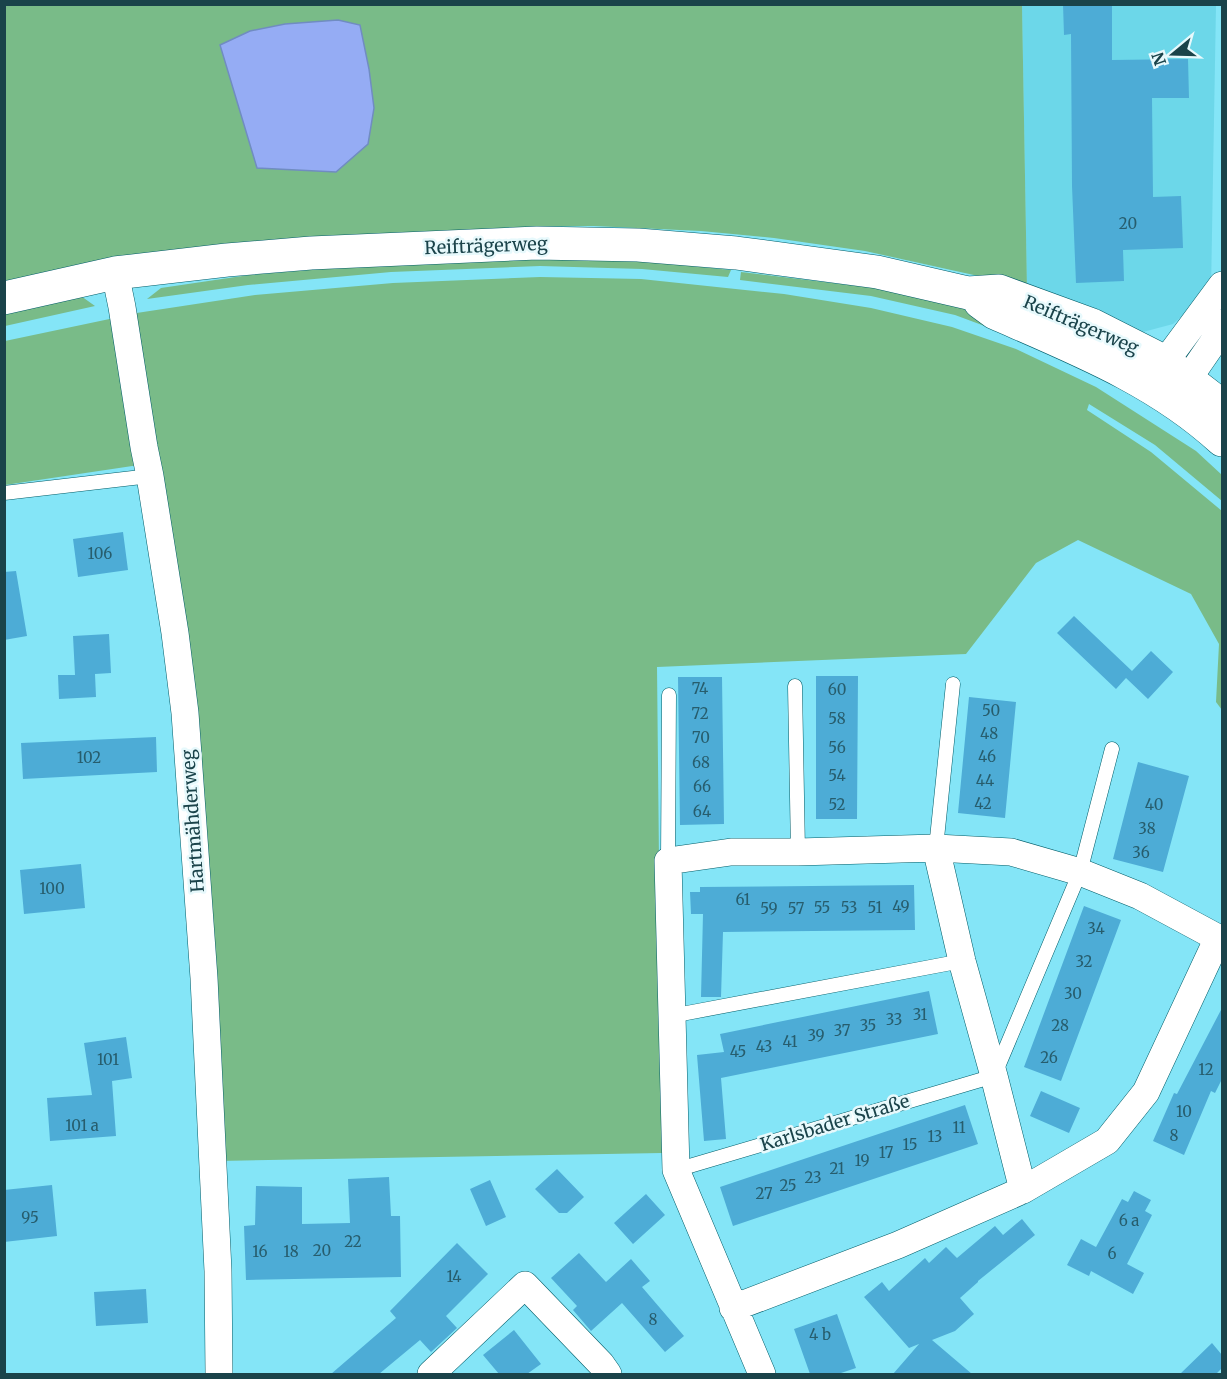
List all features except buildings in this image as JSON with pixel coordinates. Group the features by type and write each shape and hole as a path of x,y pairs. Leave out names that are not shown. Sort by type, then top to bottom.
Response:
{"street":[{"name":"Reifträgerweg","path":"4,298 115,273 311,253 537,243 714,251 877,272 968,293 995,313 1097,357 1172,378 1222,406"},
{"name":"Hartmähderweg","path":"115,273 175,633 186,725 204,978 218,1271 219,1374"},
{"path":"1172,378 1222,285"},
{"path":"1172,378 1219,334 1222,323"},
{"name":"Reifträgerweg","path":"1172,378 1210,428 1222,440"},
{"path":"936,848 962,961 1023,1190"},
{"path":"733,1308 898,1245 1023,1190 1107,1141 1146,1092 1220,933 1140,896 1080,872 1011,852 936,848 731,852 668,861 676,1170 733,1308 762,1374"},
{"path":"431,1374 525,1285 608,1374"}],"lane":[{"path":"4,493 150,476"},
{"path":"936,848 953,684"},
{"path":"795,686 798,852"},
{"path":"668,861 669,695"},
{"path":"994,1076 1080,872 1112,749"},
{"path":"671,1016 962,961"},
{"name":"Karlsbader Straße","path":"676,1170 994,1076"}],"shaded area":[{"path":"1022,5 1216,5 1211,290 1173,324 1143,332 1027,289"},
{"path":"338,20 360,25 374,108 368,144 336,172 257,168 220,45 250,31 285,24"}],"green space":[{"path":"4,5 1022,5 1027,289 1001,281 865,251 774,238 701,231 594,226 517,227 310,240 5,282"},
{"path":"543,257 644,261 731,270 728,277 642,269 540,266 391,272 248,285 147,299 161,288 249,275 393,263"},
{"path":"741,272 874,288 959,307 1010,328 1006,334 955,315 871,296 740,280"},
{"path":"540,277 641,279 784,294 871,308 952,327 1016,349 1096,387 1196,451 1222,475 1222,501 1155,445 1089,404 1087,410 1151,452 1222,511 1222,710 1216,702 1219,644 1191,594 1078,540 1036,563 966,654 657,667 662,1153 219,1161 130,314 255,295 393,283"},
{"path":"81,296 95,306 5,326 4,313"},
{"path":"119,317 139,465 5,485 5,341"}]}
